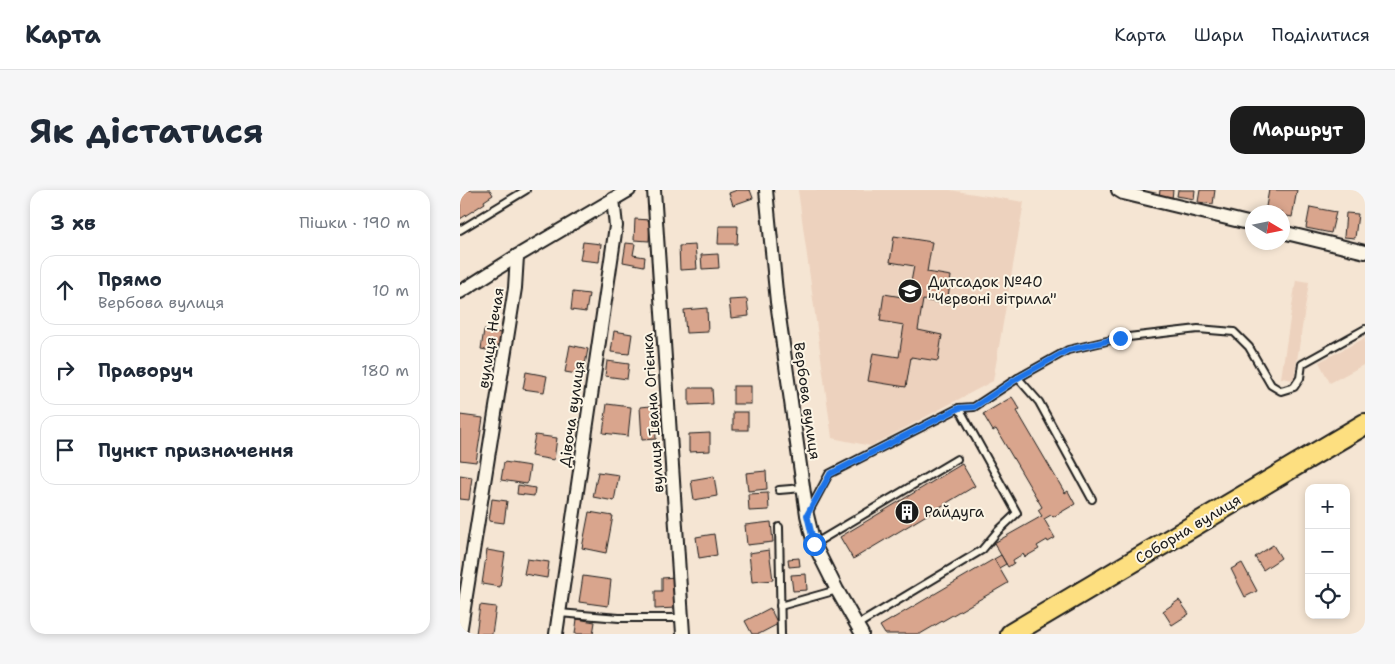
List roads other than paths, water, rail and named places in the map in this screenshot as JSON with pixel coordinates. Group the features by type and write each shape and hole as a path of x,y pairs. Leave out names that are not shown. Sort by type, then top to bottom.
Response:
{"main road":[{"name":"Соборна вулиця","path":"1011,634 1365,424"}],"street":[{"path":"460,292 629,190"},
{"name":"вулиця Івана Огієнка","path":"654,190 683,634"},
{"name":"Вербова вулиця","path":"766,190 777,302 807,515 814,544 860,630"},
{"path":"1118,190 1123,193 1245,222"},
{"name":"Дівоча вулиця","path":"556,634 616,226 613,199"},
{"path":"1290,234 1365,252"},
{"name":"вулиця Нечая","path":"460,633 515,288 517,256"}],"lane":[{"path":"460,230 526,190"},
{"path":"807,515 830,474 959,408 974,407 1018,378 1068,350 1120,338 1198,329 1234,332 1249,347 1271,385 1281,391 1294,388 1300,378 1302,364 1365,329"},
{"path":"1018,378 1039,402 1092,499"},
{"path":"860,630 982,550 1017,513 959,408"},
{"path":"814,544 957,459"},
{"path":"779,490 803,488"},
{"path":"779,527 781,634"},
{"path":"780,606 837,590"},
{"path":"559,613 619,618 682,618"}],"place":[{"name":"Дитсадок №40 \"Червоні вітрила\"","path":"910,291"},
{"name":"Райдуга","path":"907,512"}]}
